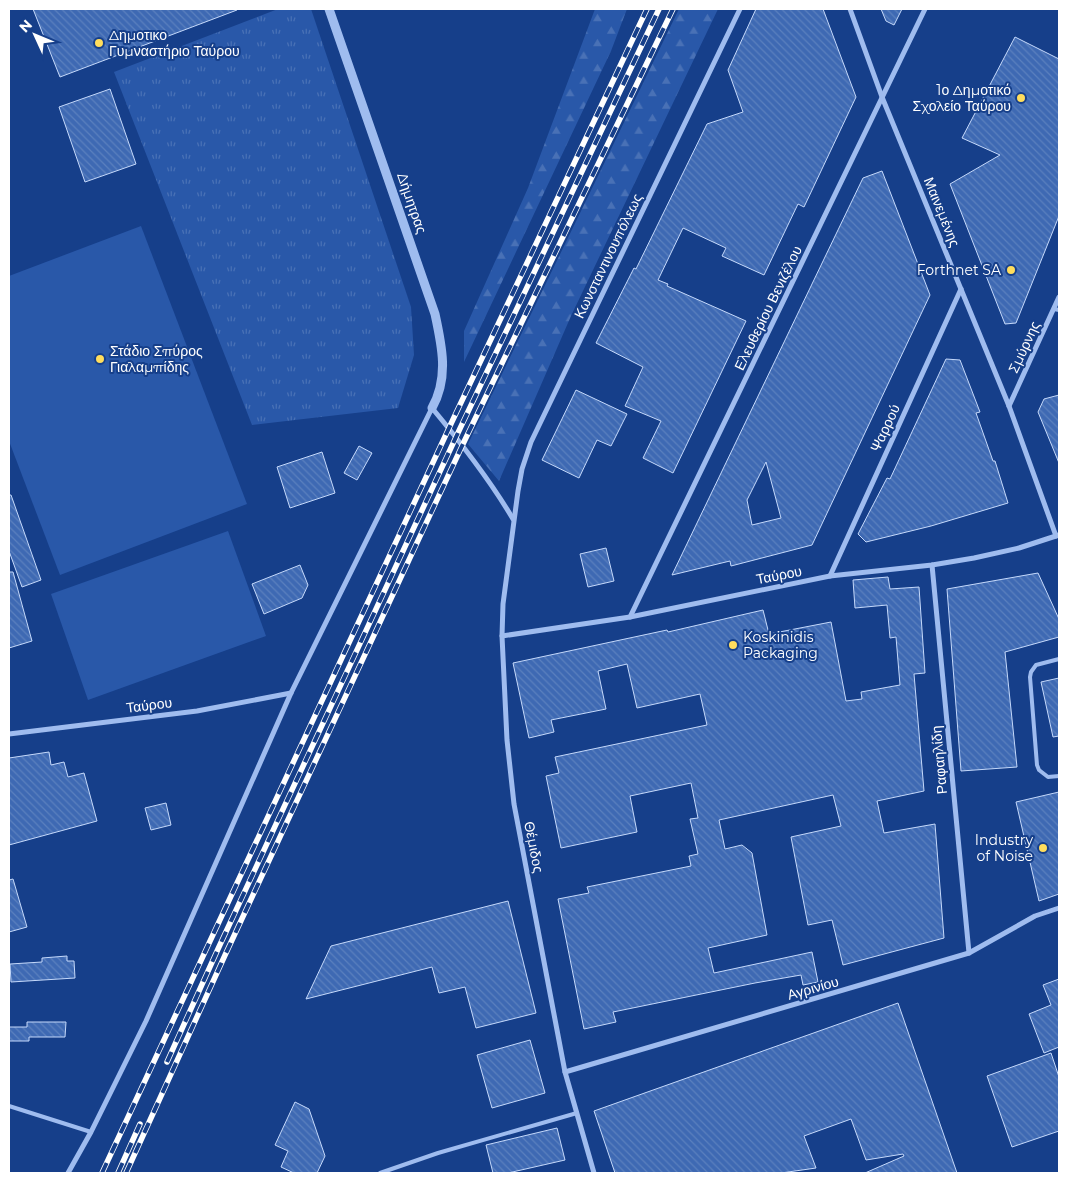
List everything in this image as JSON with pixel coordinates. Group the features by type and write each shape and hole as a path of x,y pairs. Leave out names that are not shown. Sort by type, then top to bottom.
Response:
{"street":[{"name":"Δήμητρας","path":"329,9 436,314 443,355 443,379 439,396 432,408"},
{"name":"Κωνσταντινουπόλεως","path":"514,520 522,469 531,442 740,9"},
{"name":"Μαινεμένης","path":"850,9 882,97 1009,406 1057,535"},
{"name":"Ελευθερίου Βενιζέλου","path":"630,618 925,9"},
{"name":"Ψαρρού","path":"830,576 961,289"},
{"name":"Σμύρνης","path":"1009,406 1057,309 1059,297"},
{"path":"68,1173 91,1132 146,1021 291,693 432,408 487,479 514,520"},
{"name":"Θέμιδος","path":"514,520 503,604 502,636 507,740 514,804 565,1072 594,1173"},
{"name":"Ταύρου","path":"502,636 630,618 830,576 932,565 974,558 1019,548 1057,535"},
{"name":"Ραφαηλίδη","path":"932,565 969,953"},
{"name":"Ταύρου","path":"9,734 197,711 291,693"},
{"name":"Αγρινίου","path":"565,1072 969,953 1035,916 1059,908"}],"lane":[{"path":"1059,659 1036,665 1030,677 1037,765 1043,774 1048,777 1059,776"},
{"path":"9,1106 91,1132"},
{"path":"380,1173 438,1153 577,1113"}],"green space":[{"path":"278,9 311,9 411,307 414,355 398,408 252,425 114,72"},
{"path":"595,9 627,9 611,51 464,362 464,331 528,188"},
{"path":"679,9 718,9 571,316 499,481 468,444"},
{"name":"Στάδιο Σπύρος Γιαλαμπίδης","path":"141,226 247,504 60,575 9,441 9,276"},
{"path":"228,531 266,636 88,700 51,594"}],"building":[{"name":"Δημοτικο Γυμναστήριο Ταύρου","path":"33,9 237,9 237,10 60,77"},
{"path":"756,9 823,9 856,97 804,207 798,204 764,275 722,256 726,248 683,228 658,280 668,284 667,286 746,321 673,473 643,458 661,421 625,406 643,367 596,343 634,268 636,269 707,124 743,112 728,70"},
{"path":"881,9 902,9 894,25 886,21"},
{"path":"1015,37 1059,59 1059,216 1016,323 1005,324 950,184 1000,155 962,138"},
{"path":"110,89 136,164 85,182 59,107"},
{"path":"882,171 930,295 812,545 731,566 730,561 672,575 863,178","holes":["766,462 781,518 752,525 747,500"]},
{"path":"946,359 960,360 980,412 976,413 993,461 995,461 1008,503 931,526 866,542 858,534 887,478 890,479"},
{"path":"576,390 627,414 611,446 597,440 579,478 542,460"},
{"path":"1059,395 1059,463 1038,412 1044,399"},
{"path":"359,446 372,453 357,480 344,473"},
{"path":"322,452 335,493 290,508 277,467"},
{"path":"9,495 11,495 41,580 22,587 9,551"},
{"path":"606,548 614,581 588,587 580,554"},
{"path":"300,565 308,585 302,598 264,614 252,584"},
{"path":"9,572 13,572 32,641 9,648"},
{"path":"1038,573 1059,619 1059,637 1005,652 1017,767 961,771 947,589"},
{"path":"888,577 890,589 919,587 925,673 914,674 924,791 877,801 884,833 935,824 944,938 843,965 832,920 808,925 791,837 841,826 833,795 719,820 725,849 742,845 752,853 767,935 708,948 714,973 812,952 818,982 803,985 801,975 755,983 613,1012 616,1022 584,1029 558,899 589,893 587,887 691,866 689,856 698,854 690,819 698,818 691,783 630,796 637,832 561,848 546,776 559,773 555,757 707,725 700,694 637,708 627,664 598,671 606,709 551,720 554,732 529,738 513,663 667,630 668,632 763,610 769,634 831,622 846,701 862,699 861,692 900,685 896,637 890,638 887,605 855,608 853,580"},
{"path":"1059,678 1059,736 1053,737 1041,682"},
{"path":"49,752 51,765 64,762 68,777 84,773 97,821 9,845 9,758"},
{"name":"Industry of Noise","path":"1059,792 1059,894 1039,901 1016,802"},
{"path":"166,803 171,825 151,830 145,808"},
{"path":"13,879 27,927 9,932 9,880"},
{"path":"508,901 536,1013 476,1028 465,987 439,993 432,967 306,999 331,946"},
{"path":"67,956 67,961 74,961 75,978 11,982 10,964 42,962 42,958"},
{"path":"1059,979 1059,1047 1044,1053 1029,1014 1051,1005 1043,985"},
{"path":"898,1003 957,1173 865,1173 904,1156 903,1154 866,1160 851,1119 804,1136 816,1168 781,1173 615,1173 594,1111"},
{"path":"27,1022 66,1022 65,1037 29,1037 29,1041 9,1041 9,1027 27,1027"},
{"path":"530,1040 545,1093 492,1108 477,1055"},
{"path":"1051,1053 1059,1077 1059,1131 1012,1147 987,1076"},
{"path":"295,1102 309,1109 325,1156 317,1173 294,1173 281,1167 288,1151 275,1145"},
{"path":"557,1128 565,1160 508,1173 493,1173 486,1145"}],"railway":[{"path":"102,1173 449,428 647,9"},
{"path":"167,1062 456,437 659,9"},
{"path":"126,1173 226,953 462,446 673,9"},
{"path":"118,1173 140,1124"}],"place":[{"name":"Δημοτικο Γυμναστήριο Ταύρου","path":"99,43"},
{"name":"1ο Δημοτικό Σχολείο Ταύρου","path":"1021,98"},
{"name":"Forthnet SA","path":"1011,270"},
{"name":"Στάδιο Σπύρος Γιαλαμπίδης","path":"100,359"},
{"name":"Koskinidis Packaging","path":"733,645"},
{"name":"Industry of Noise","path":"1043,848"}]}
